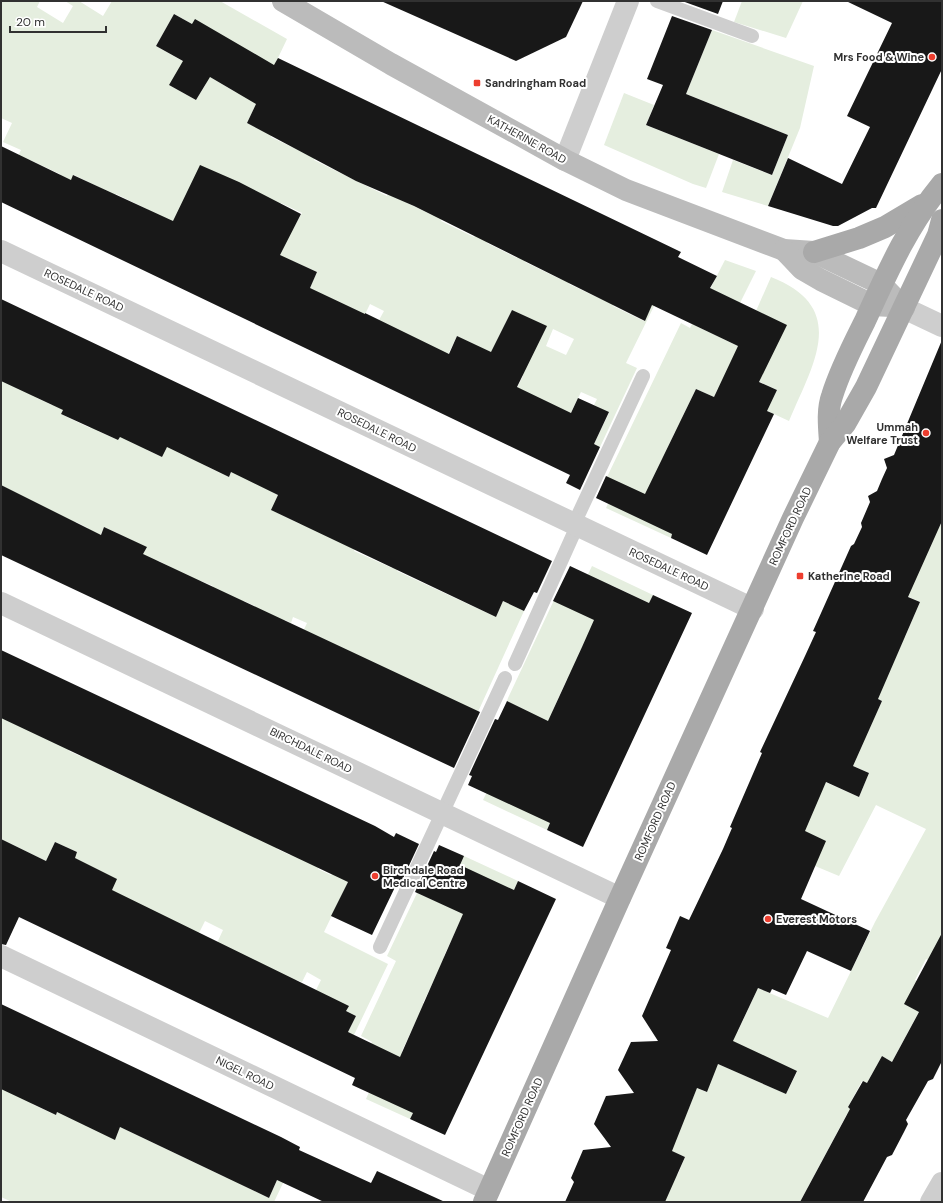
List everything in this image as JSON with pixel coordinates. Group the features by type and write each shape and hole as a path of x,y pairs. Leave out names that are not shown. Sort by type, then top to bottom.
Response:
{"main road":[{"name":"KATHERINE ROAD","path":"283,1 391,64 565,160 626,190 784,250 814,252 881,284"},
{"name":"ROMFORD ROAD","path":"830,442 829,421 832,396 881,284 899,248 925,204 942,184"},
{"path":"814,252 860,238 885,228 925,204"},
{"name":"ROMFORD ROAD","path":"487,1196 620,898 830,442 845,424 866,387 938,235 942,220"},
{"name":"KATHERINE ROAD","path":"784,250 802,269 872,304 904,308"},
{"path":"881,284 904,308"}],"street":[{"path":"565,160 628,1"},
{"name":"ROSEDALE ROAD","path":"1,251 753,609"},
{"path":"904,308 942,326"},
{"name":"BIRCHDALE ROAD","path":"1,603 620,898"},
{"name":"NIGEL ROAD","path":"1,956 487,1196"},
{"path":"931,1202 942,1183"}],"lane":[{"path":"657,1 752,36"},
{"path":"515,664 643,376"},
{"path":"380,946 505,678"}],"green space":[{"path":"1,1 40,1 37,7 63,23 73,6 65,1 79,1 103,16 112,1 220,1 287,39 247,123 263,131 289,101 271,137 304,153 332,123 314,160 387,196 405,160 399,199 432,215 448,182 457,187 441,221 474,237 491,204 504,210 487,243 517,258 533,225 541,229 525,262 560,279 584,251 569,284 601,299 617,268 629,274 613,306 644,321 660,289 662,290 626,363 637,368 600,447 594,444 609,413 594,405 597,399 581,392 563,429 509,404 523,376 457,336 440,371 379,320 384,311 370,304 357,331 302,305 317,272 288,259 190,252 147,209 116,194 107,213 105,190 74,175 65,192 60,174 30,160 12,168 21,150 3,142 12,123 1,118","holes":["174,14 192,24 237,93 200,71 196,77 206,84 196,100 169,85 193,67 156,46","281,203 302,213 293,229 273,219","512,310 532,320 525,334 505,324","553,329 574,339 566,355 546,346"]},
{"path":"742,1 803,1 786,38 734,22"},
{"path":"712,30 814,66 800,128 768,206 722,192 733,160 772,175 788,135 686,94"},
{"path":"624,93 654,105 646,125 719,154 706,188 693,184 604,145"},
{"path":"725,260 756,271 740,303 710,289"},
{"path":"771,277 795,290 811,305 818,321 819,339 815,359 789,421 718,388 714,397 696,389 682,418 719,435 692,439 675,432 660,464 672,534 671,538 606,508 618,482 607,477 681,323 690,328 692,324 769,361 756,311","holes":["758,381 777,390 770,404"]},
{"path":"1,366 37,398 52,405 79,377 61,414 90,428 108,391 98,431 118,440 121,435 163,417 147,450 162,457 169,442 208,467 229,477 240,454 274,493 278,495 272,510 300,524 317,490 371,515 354,551 392,568 408,533 413,536 397,571 496,617 503,601 524,611 467,736 293,653 307,623 293,617 291,623 285,620 282,626 253,612 255,606 244,601 241,606 210,592 213,586 201,581 198,586 168,572 170,567 159,561 133,576 146,547 104,527 91,556 86,533 88,528 76,522 74,528 1,485"},
{"path":"922,517 942,525 942,967 926,959 915,980 931,989 892,1062 882,1056 867,1083 862,1081 848,1107 864,1116 847,1114 800,1202 638,1202 678,1174 685,1157 641,1138 686,1115 697,1088 706,1092 709,1087 709,1060 786,1094 797,1072 692,1022 724,1024 738,1031 758,988 828,1018 875,922 926,829 876,805 839,876 815,866 777,818 798,770 859,797 869,773 836,758 866,736 882,701 838,680 883,686 902,643 862,624 905,637 920,602 880,584"},
{"path":"592,566 653,595 649,603 611,585 575,663 606,697 567,679 553,710 593,728 547,830 483,800 527,711 507,701 508,698 563,581 581,589"},
{"path":"1,711 72,745 69,751 80,756 82,751 112,771 279,845 277,849 290,855 293,851 321,863 318,869 331,875 334,871 359,859 324,932 388,964 354,1035 347,1034 356,1016 346,1011 348,1006 304,1014 321,980 307,972 302,982 296,980 293,987 217,943 223,930 205,921 196,939 56,896 77,852 55,842 46,861 1,839"},
{"path":"464,856 518,881 499,923 460,922 444,956 477,971 439,970 423,1003 456,1018 418,1017 402,1051 413,1113 410,1119 366,1099 377,1074 360,1066 372,1042 361,1036 396,961 387,956 417,893 442,904"},
{"path":"1,1080 34,1105 56,1115 63,1099 115,1139 120,1127 225,1177 249,1164 240,1184 269,1198 278,1178 284,1181 274,1202 12,1202 1,1197"}],"building":[{"path":"381,1 583,1 566,37 516,61"},
{"path":"682,1 723,1 718,14"},
{"path":"846,1 942,1 942,69 876,208 872,208 838,226 833,226 768,206 788,158 842,184 870,127 847,116 892,23"},
{"path":"174,14 192,24 195,19 274,65 278,58 681,252 678,257 717,276 710,288 787,325 759,382 777,390 767,411 774,414 707,555 671,538 672,534 596,498 606,476 645,494 696,389 714,397 738,346 652,305 645,321 414,206 356,181 247,123 256,104 210,77 196,100 169,85 183,61 156,46"},
{"path":"672,16 712,30 686,94 788,135 772,175 646,125 663,85 647,79"},
{"path":"1,146 71,180 73,175 173,221 200,165 239,182 301,214 280,255 317,272 310,288 449,354 457,336 491,352 512,310 547,326 517,387 571,413 578,398 609,412 594,444 600,447 580,490 566,483 570,475 1,202"},
{"path":"1,299 552,561 537,593 534,592 524,611 503,601 496,617 271,510 278,495 231,472 229,477 167,447 162,457 120,437 118,440 61,414 63,410 1,381"},
{"path":"942,340 942,521 908,597 920,602 878,699 882,701 853,766 869,773 859,797 826,782 805,831 826,841 801,899 870,931 851,971 807,951 786,995 772,989 770,993 758,988 733,1041 797,1071 786,1094 718,1064 707,1092 697,1088 672,1151 685,1157 665,1202 565,1202 574,1182 571,1178 583,1150 611,1147 594,1124 606,1096 634,1093 618,1070 631,1042 658,1041 642,1016 671,950 666,948 680,916 689,920 723,849 732,828 730,827 762,753 760,752 816,632 813,631 851,546 854,544 862,527 861,523 870,502 868,496 877,491 887,468 884,459 894,455"},
{"path":"1,485 101,535 104,527 147,547 143,554 480,712 454,768 1,555"},
{"path":"570,566 649,603 653,595 692,613 583,847 547,830 550,823 468,785 472,776 469,775 495,719 498,720 507,701 548,721 594,620 553,601"},
{"path":"1,650 375,826 394,837 396,833 419,844 400,885 397,883 372,935 331,916 348,882 1,718"},
{"path":"1,839 46,861 55,842 77,852 75,858 117,879 112,890 349,1006 346,1011 356,1016 348,1032 400,1057 463,914 415,892 434,851 436,852 439,845 464,856 460,865 514,890 518,881 556,899 445,1135 410,1119 413,1113 352,1085 355,1078 19,917 6,945 1,944"},
{"path":"942,933 942,1061 933,1079 928,1081 906,1120 908,1124 892,1155 887,1157 863,1202 800,1202 850,1109 848,1107 863,1081 867,1083 882,1056 892,1062 919,1012 904,1004"},
{"path":"1,1004 281,1137 300,1147 299,1150 371,1183 377,1171 445,1202 324,1202 277,1180 269,1198 120,1127 115,1140 57,1112 56,1115 1,1089"}],"place":[{"name":"Mrs Food & Wine","path":"932,57"},
{"name":"Sandringham Road","path":"477,83"},
{"name":"Ummah Welfare Trust","path":"926,433"},
{"name":"Katherine Road","path":"800,576"},
{"name":"Birchdale Road Medical Centre","path":"375,876"},
{"name":"Everest Motors","path":"768,919"}]}
